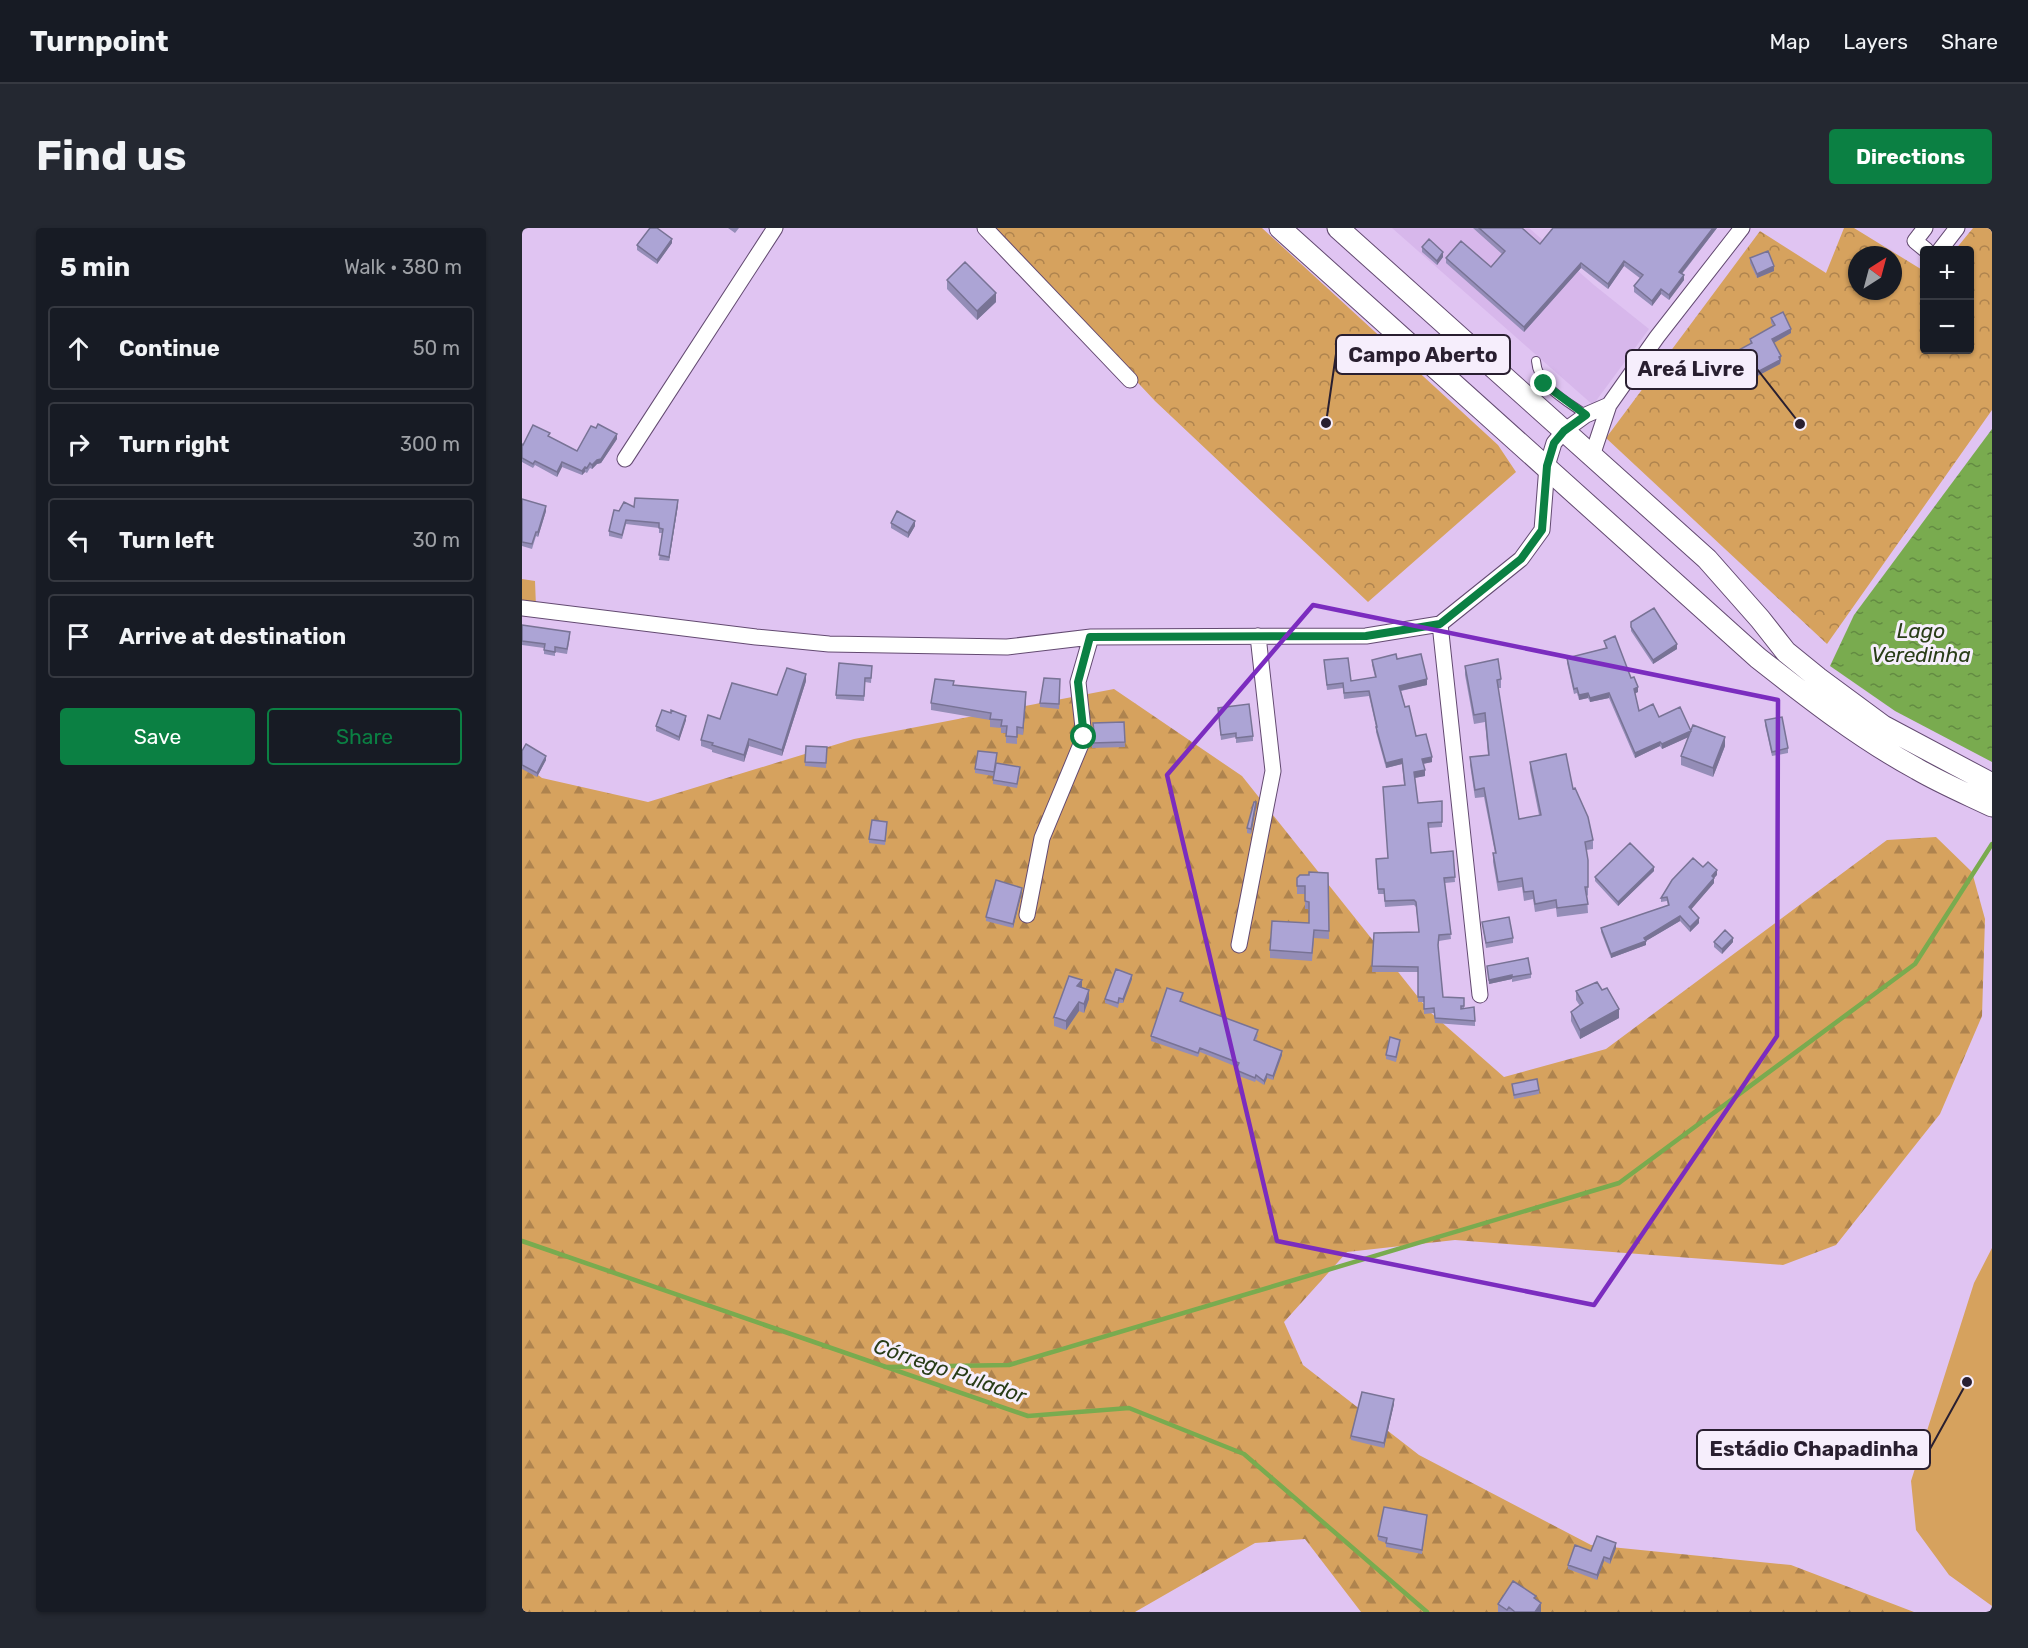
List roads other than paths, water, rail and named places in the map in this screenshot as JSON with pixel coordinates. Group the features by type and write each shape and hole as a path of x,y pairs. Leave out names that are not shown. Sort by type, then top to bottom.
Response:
{"street":[{"path":"625,459 775,228"},
{"path":"985,228 1130,380"},
{"path":"1280,228 1758,658 1821,708 1870,741 1918,770 1992,806"},
{"path":"1338,228 1707,559 1786,652 1883,726 1992,784"},
{"path":"1592,456 1609,405 1742,228"},
{"path":"1921,246 1915,241 1925,228"},
{"path":"1943,246 1957,228"},
{"path":"522,608 830,644 1007,646 1090,637 1366,636 1440,624 1521,559 1542,530 1547,466 1554,443 1564,431 1586,415 1609,405"},
{"path":"1440,624 1480,995"},
{"path":"1239,945 1273,771 1258,636"},
{"path":"1027,915 1042,838 1084,737 1078,682 1090,637"}],"lane":[{"path":"1536,361 1537,370 1544,384 1586,415"}],"water":[{"name":"Lago Veredinha","path":"1992,429 1992,762 1895,711 1830,666 1854,615"}],"waterway":[{"path":"885,1367 1009,1365 1619,1183 1915,964 1992,844"},
{"name":"Córrego Pulador","path":"522,1241 1028,1416 1129,1408 1244,1454 1427,1612"}],"place":[{"name":"Campo Aberto","path":"1326,423"},
{"name":"Areá Livre","path":"1800,424"},
{"name":"Estádio Chapadinha","path":"1967,1382"}]}
